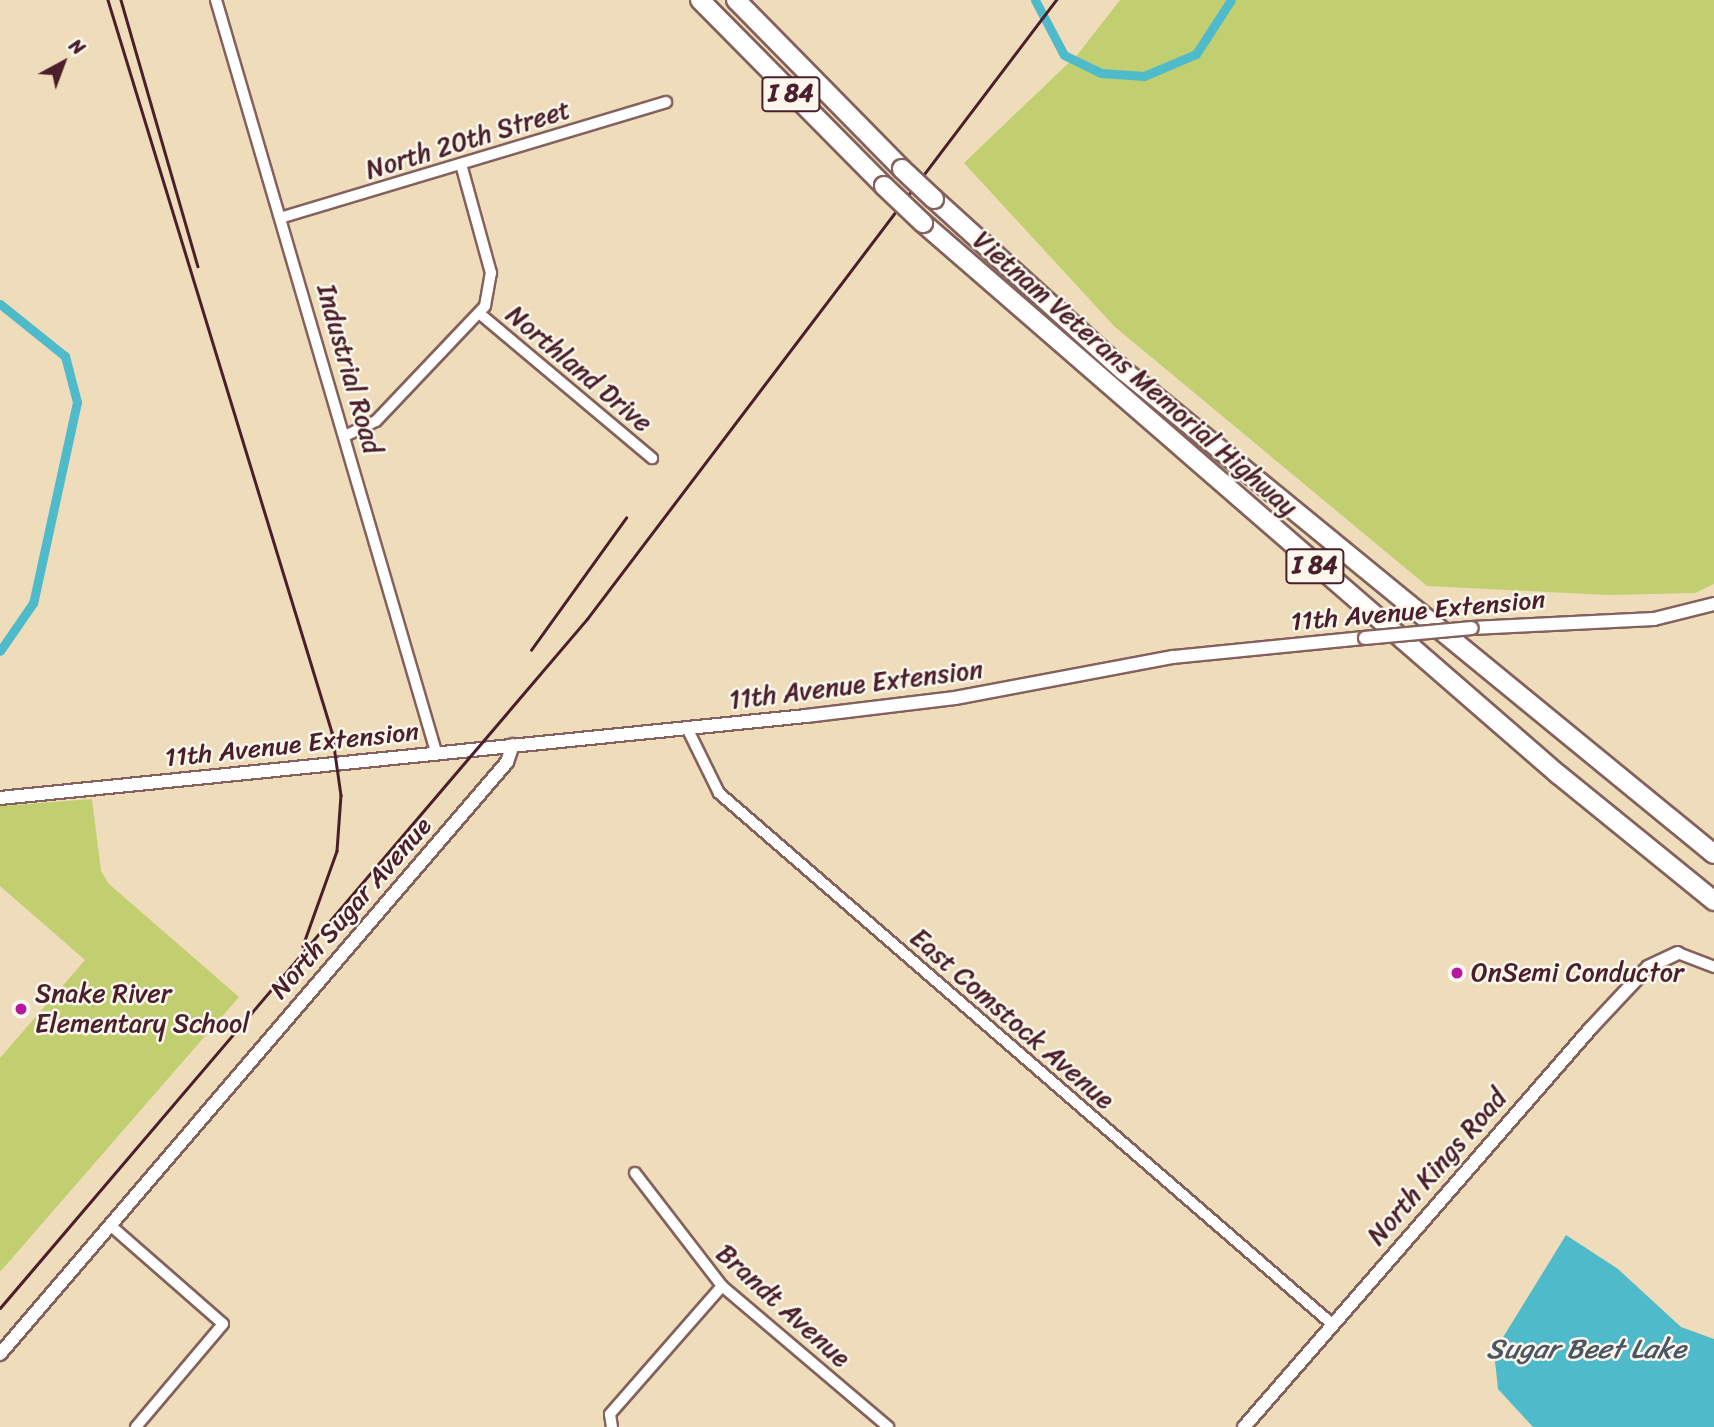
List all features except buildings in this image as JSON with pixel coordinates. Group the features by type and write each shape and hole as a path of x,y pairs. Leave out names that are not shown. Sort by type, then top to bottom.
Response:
{"highway":[{"name":"Vietnam Veterans Memorial Highway","path":"700,0 923,222 1548,766 1714,901"},
{"name":"Vietnam Veterans Memorial Highway","path":"736,0 902,169 1124,371 1714,854"}],"street":[{"name":"Industrial Road","path":"216,0 347,435 436,752"},
{"name":"North 20th Street","path":"283,217 666,102"},
{"path":"347,435 376,421 479,313 491,273 461,164"},
{"name":"Northland Drive","path":"479,313 652,458"},
{"name":"11th Avenue Extension","path":"0,798 436,752 688,730 955,698 1174,657 1472,628 1654,619 1714,604"},
{"name":"East Comstock Avenue","path":"688,730 719,793 1332,1324"},
{"name":"North Sugar Avenue","path":"0,1354 507,762 513,745"},
{"path":"1678,953 1714,967"},
{"name":"North Kings Road","path":"1244,1427 1591,1028 1648,967 1678,953"},
{"name":"Brandt Avenue","path":"635,1173 722,1286 888,1427"},
{"path":"110,1225 223,1324 136,1427"},
{"path":"612,1427 610,1414 722,1286"}],"green space":[{"path":"1120,0 1714,0 1714,584 1695,593 1607,595 1427,586 1115,327 964,163 1078,54"},
{"path":"92,799 101,871 109,884 239,997 0,1272 0,1058 85,960 0,886 0,806"}],"water":[{"name":"Sugar Beet Lake","path":"1566,1235 1618,1269 1681,1327 1714,1339 1714,1427 1533,1427 1498,1389 1494,1352"}],"waterway":[{"path":"1035,0 1064,55 1101,73 1144,76 1196,54 1231,0"},
{"path":"0,304 65,356 77,402 33,603 0,651"}],"railway":[{"path":"108,0 332,732 341,795 337,851 303,946"},
{"path":"121,0 198,266"},
{"path":"0,1308 587,619 1056,0"},
{"path":"531,650 626,518"}],"place":[{"name":"OnSemi Conductor","path":"1457,973"},
{"name":"Snake River Elementary School","path":"21,1009"}]}
